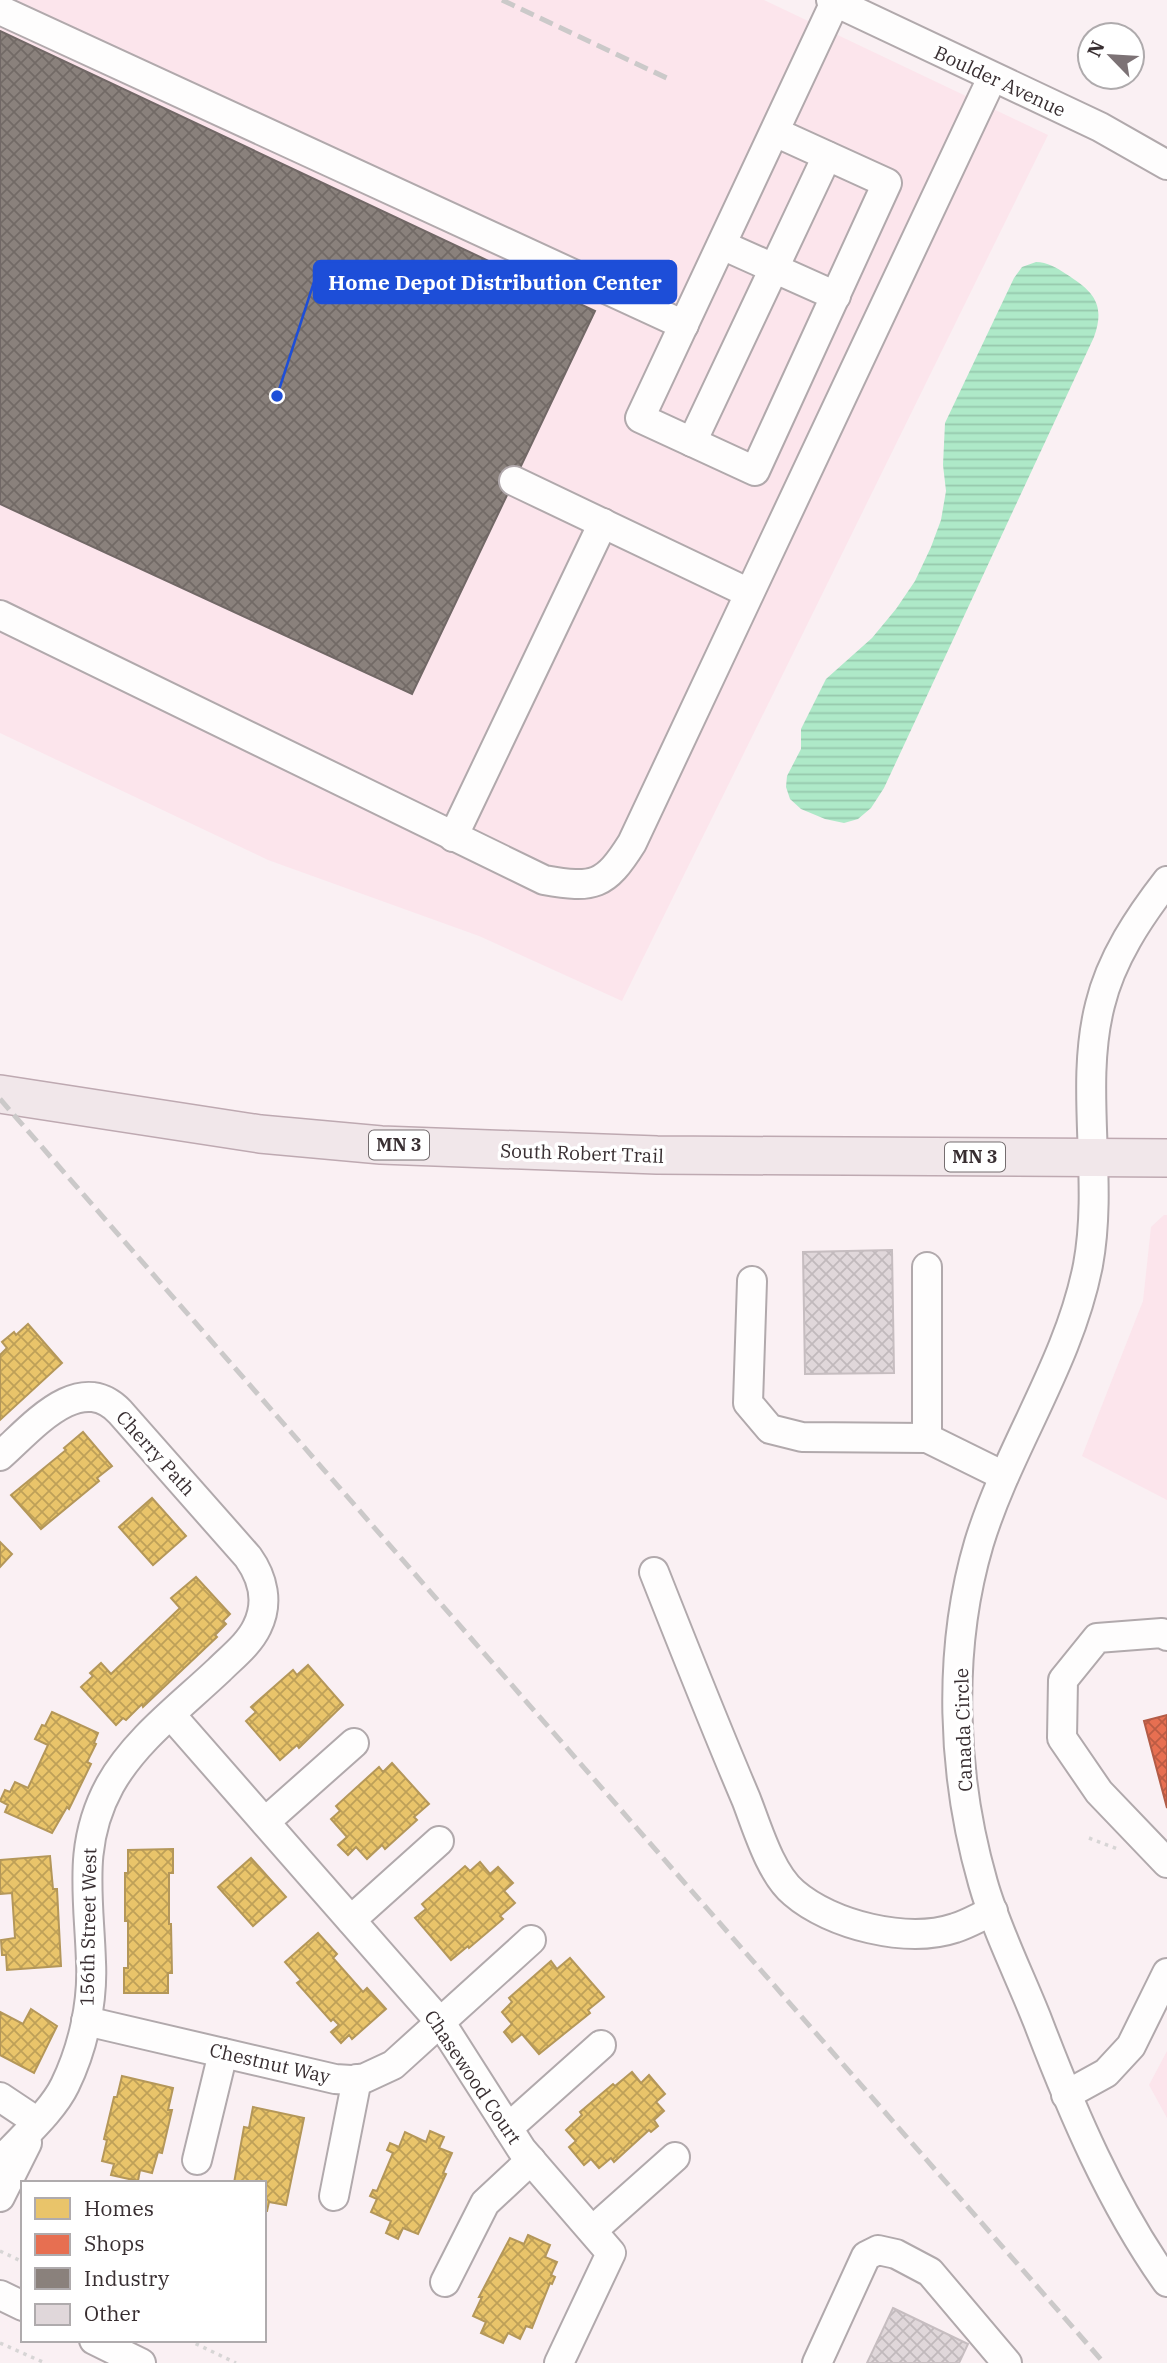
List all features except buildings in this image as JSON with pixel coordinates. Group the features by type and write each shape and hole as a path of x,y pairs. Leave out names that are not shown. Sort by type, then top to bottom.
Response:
{"main road":[{"name":"South Robert Trail","path":"0,1094 260,1134 381,1144 657,1155 1167,1158"}],"street":[{"name":"Boulder Avenue","path":"833,1 1100,127 1167,164"},
{"path":"775,132 887,183 755,471 640,418 775,132 833,1"},
{"path":"0,10 684,325"},
{"path":"0,615 544,880 588,884 603,879 616,868 632,843 992,78"},
{"path":"692,442 827,156"},
{"path":"722,245 836,296"},
{"path":"513,481 749,593"},
{"path":"453,837 603,523"},
{"path":"1094,1158 1092,1064 1094,1031 1100,1002 1111,972 1132,930 1167,881"},
{"name":"Canada Circle","path":"1094,1158 1093,1222 1082,1290 1069,1329 1004,1476 979,1544 971,1578 959,1668 959,1739 968,1822 993,1911 1066,2095 1119,2202 1167,2282"},
{"path":"927,1438 928,1267"},
{"path":"752,1281 748,1403 770,1429 802,1437 927,1438 1004,1476"},
{"name":"Cherry Path","path":"0,1456 63,1403 89,1397 107,1402 120,1412 248,1557 255,1567 263,1590 262,1615"},
{"path":"654,1572 696,1681 766,1847 779,1875 793,1893 847,1922 880,1931 921,1934 954,1929 993,1911"},
{"name":"156th Street West","path":"0,2162 55,2104 65,2084 86,2021 91,1963 86,1871 91,1831 97,1811 116,1775 142,1743 244,1646 262,1615"},
{"path":"1167,1636 1162,1633 1097,1638 1063,1680 1062,1738 1099,1792 1167,1863"},
{"name":"Chasewood Court","path":"171,1715 441,2023 531,2160 611,2253 559,2363"},
{"path":"265,1822 355,1743"},
{"path":"351,1920 439,1840"},
{"name":"Chestnut Way","path":"86,2021 335,2079 357,2080 393,2065 531,1940"},
{"path":"1066,2095 1106,2073 1131,2046 1167,1973"},
{"path":"508,2128 601,2045"},
{"path":"197,2160 223,2053"},
{"path":"334,2196 357,2080"},
{"path":"0,2096 36,2121"},
{"name":"156th Street West","path":"0,2197 36,2121"},
{"path":"593,2230 675,2157"},
{"path":"445,2282 485,2203 531,2160"},
{"path":"823,2359 866,2256 878,2250 896,2254 930,2272 1007,2363"},
{"path":"0,2294 21,2305"},
{"path":"98,2342 141,2363"}],"path":[{"path":"0,2251 21,2261"},
{"path":"192,2342 236,2363"},
{"path":"0,2343 45,2363"}],"shaded area":[{"path":"0,0 764,0 1048,135 622,1001 479,936 268,860 0,733"},
{"path":"1036,262 1059,270 1090,293 1098,307 1094,337 884,788 871,808 858,819 844,823 825,819 801,809 790,799 786,787 787,776 801,749 801,729 826,679 872,638 915,581 941,520 946,491 943,465 945,423 1014,278 1022,267"},
{"path":"1167,1215 1167,1500 1082,1456 1143,1301 1151,1227"},
{"path":"1167,2051 1167,2118 1149,2085"}],"railway":[{"path":"502,0 671,80"},
{"path":"0,1099 1104,2363"}],"place":[{"name":"Home Depot Distribution Center","path":"277,396"}]}
